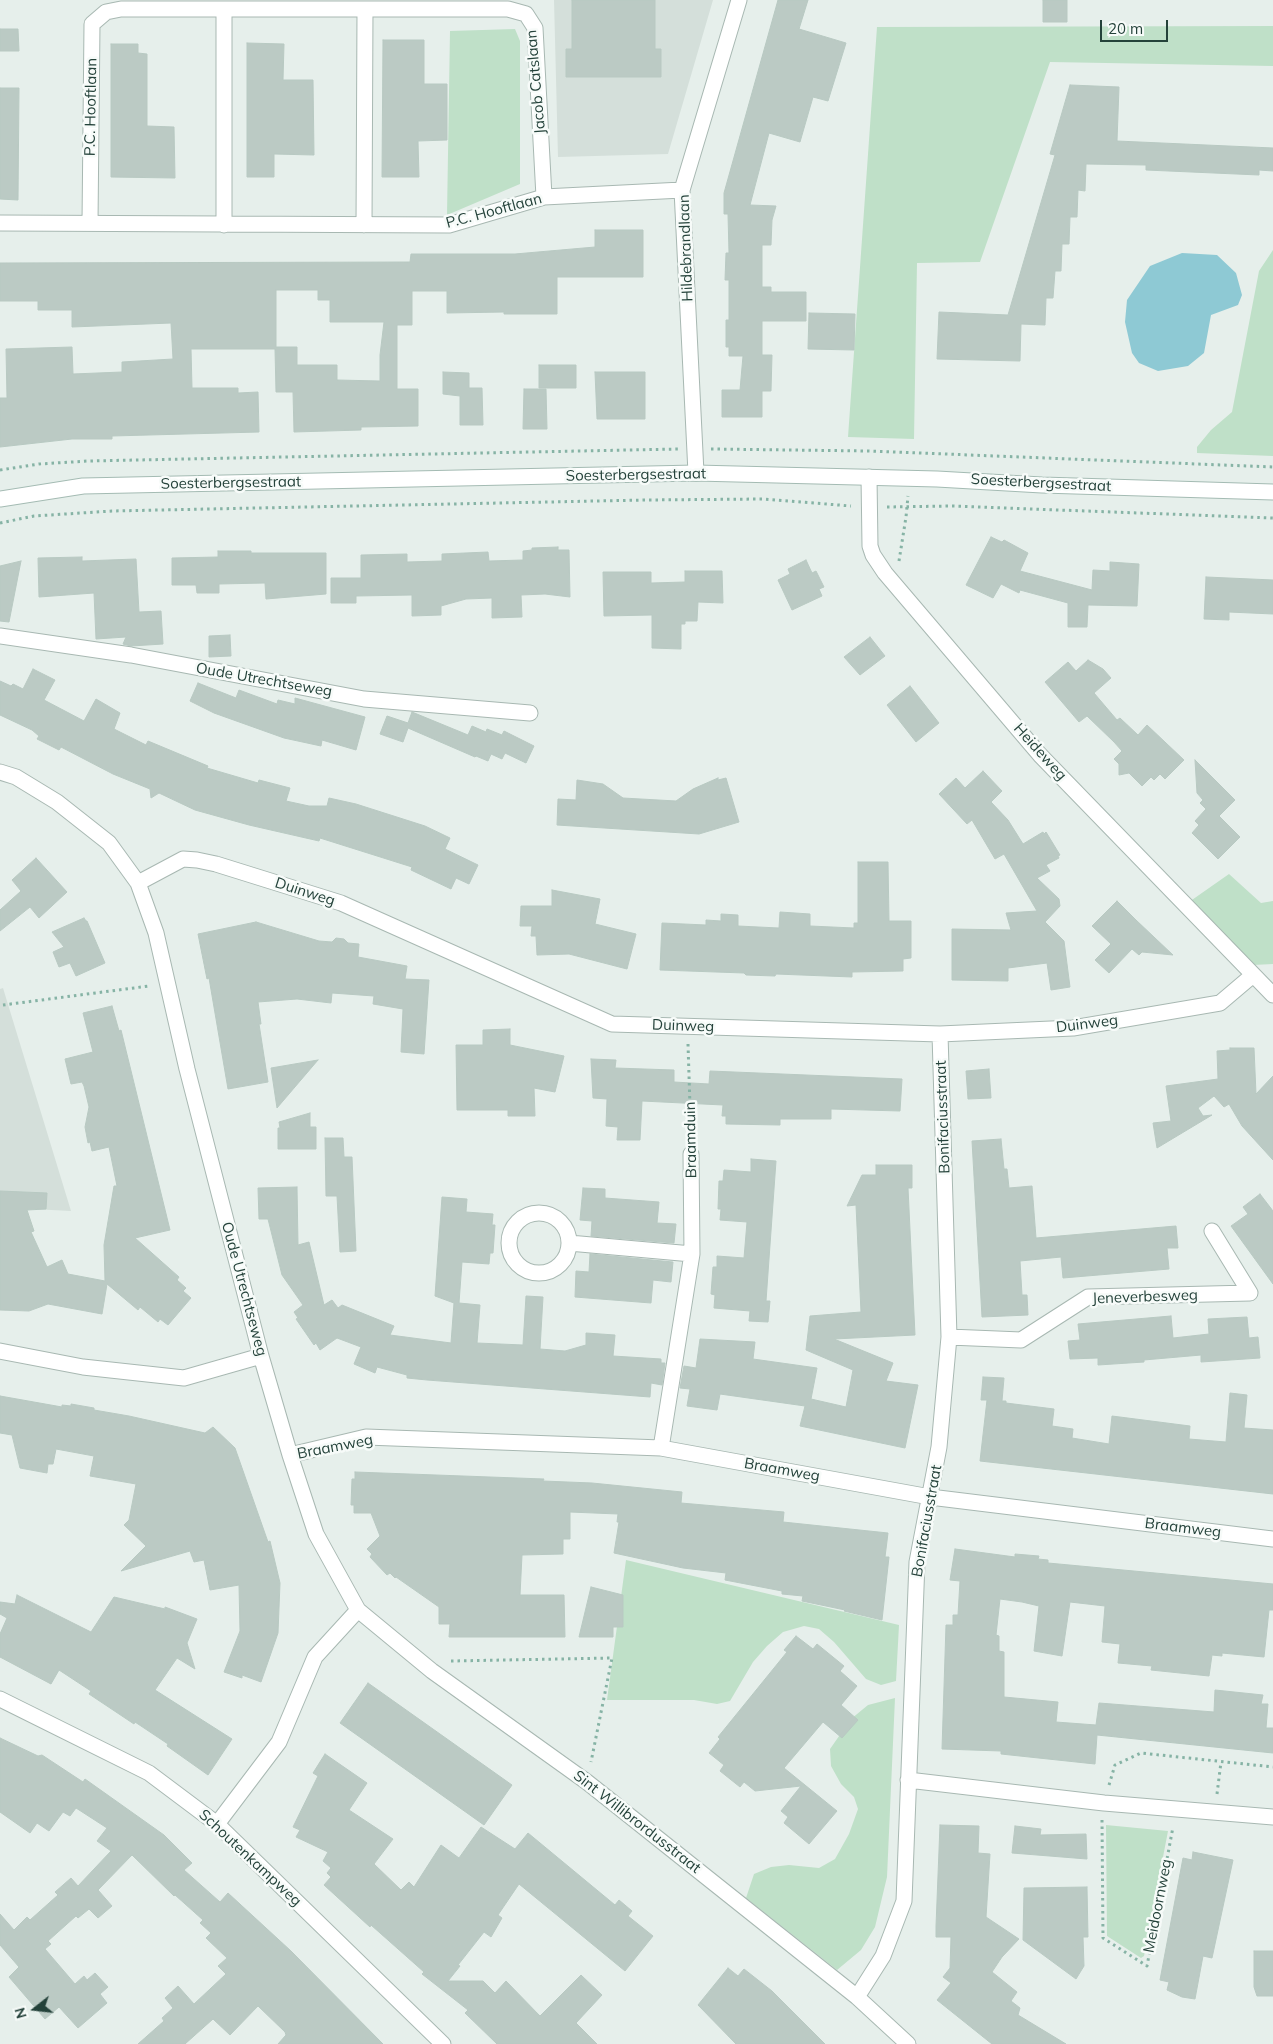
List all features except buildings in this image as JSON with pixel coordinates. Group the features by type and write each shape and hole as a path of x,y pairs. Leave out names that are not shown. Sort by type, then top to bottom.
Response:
{"street":[{"name":"Hildebrandlaan","path":"696,473 682,190 739,0"},
{"name":"P.C. Hooftlaan","path":"90,223 92,24 106,12 121,9"},
{"name":"Jacob Catslaan","path":"121,9 508,10 526,14 535,28 544,197"},
{"path":"224,9 224,225"},
{"path":"364,225 365,10"},
{"name":"P.C. Hooftlaan","path":"0,223 449,225 544,197 682,190"},
{"name":"Soesterbergsestraat","path":"0,500 82,486 696,473 869,477 1273,492"},
{"name":"Heideweg","path":"869,477 870,546 873,555 895,585 1040,755 1273,995"},
{"name":"Oude Utrechtseweg","path":"0,636 131,655 364,699 530,713"},
{"name":"Oude Utrechtseweg","path":"0,772 16,777 57,802 109,843 138,883 156,933 187,1069 261,1356 290,1456 316,1534 358,1610"},
{"name":"Duinweg","path":"138,883 183,859 216,864 341,903 612,1024 940,1034 1073,1028 1220,1003 1252,975"},
{"name":"Bonifaciusstraat","path":"857,1997 883,1956 904,1901 917,1562 940,1447 949,1337 940,1034"},
{"name":"Braamduin","path":"661,1448 692,1254 692,1154"},
{"path":"546,1213 555,1217 563,1224 570,1242 563,1261 556,1268 547,1272 537,1273 528,1271 513,1258 509,1239 512,1229 526,1215 546,1213"},
{"name":"Jeneverbesweg","path":"949,1337 1021,1340 1088,1298 1250,1293 1212,1231"},
{"path":"570,1242 692,1254"},
{"path":"0,1351 84,1366 184,1378 261,1356"},
{"name":"Braamweg","path":"290,1456 366,1437 661,1448 930,1497 1273,1539"},
{"path":"217,1824 279,1742 315,1657 358,1610"},
{"name":"Sint Willibrordusstraat","path":"358,1610 432,1670 587,1782 857,1997 908,2044"},
{"name":"Schoutenkampweg","path":"0,1699 149,1773 217,1824 443,2044"},
{"path":"908,1780 1104,1803 1273,1817"}],"path":[{"path":"0,523 34,516 112,512 763,499 869,507 952,506 1273,518"},
{"path":"895,585 907,508"},
{"path":"3,1005 144,987 167,982"},
{"name":"Braamduin","path":"686,1026 692,1154"},
{"path":"432,1670 453,1661 612,1658 587,1782"},
{"path":"1104,1803 1115,1764 1141,1753 1273,1767"},
{"path":"1214,1812 1221,1762"},
{"name":"Meidoornweg","path":"1104,1803 1102,1824 1103,1938 1147,1966 1177,1809"}],"shaded area":[{"path":"554,0 713,0 668,154 558,157"},
{"path":"3,988 71,1211 32,1209 0,1202 0,989"}],"green space":[{"path":"1273,26 1273,66 1050,62 980,262 917,263 914,439 848,437 877,27"},
{"path":"515,29 520,41 520,184 447,215 450,31"},
{"path":"1273,250 1273,456 1197,453 1197,447 1211,430 1232,412 1259,271"},
{"path":"1229,874 1261,903 1273,901 1273,964 1253,965 1189,902"},
{"path":"626,1560 899,1625 896,1681 881,1685 866,1679 834,1642 819,1629 804,1626 783,1632 767,1646 753,1662 730,1701 717,1704 694,1700 607,1700"},
{"path":"895,1698 887,1877 875,1927 861,1950 837,1970 746,1898 754,1874 771,1867 789,1865 819,1868 835,1859 849,1834 858,1809 854,1797 841,1784 831,1766 830,1749 851,1719 868,1705"},
{"path":"1106,1825 1168,1831 1144,1956 1141,1958 1107,1936"}],"water":[{"path":"1182,253 1217,255 1236,273 1242,295 1238,305 1211,315 1204,353 1188,366 1158,371 1139,363 1132,353 1125,322 1127,300 1150,266"}]}
